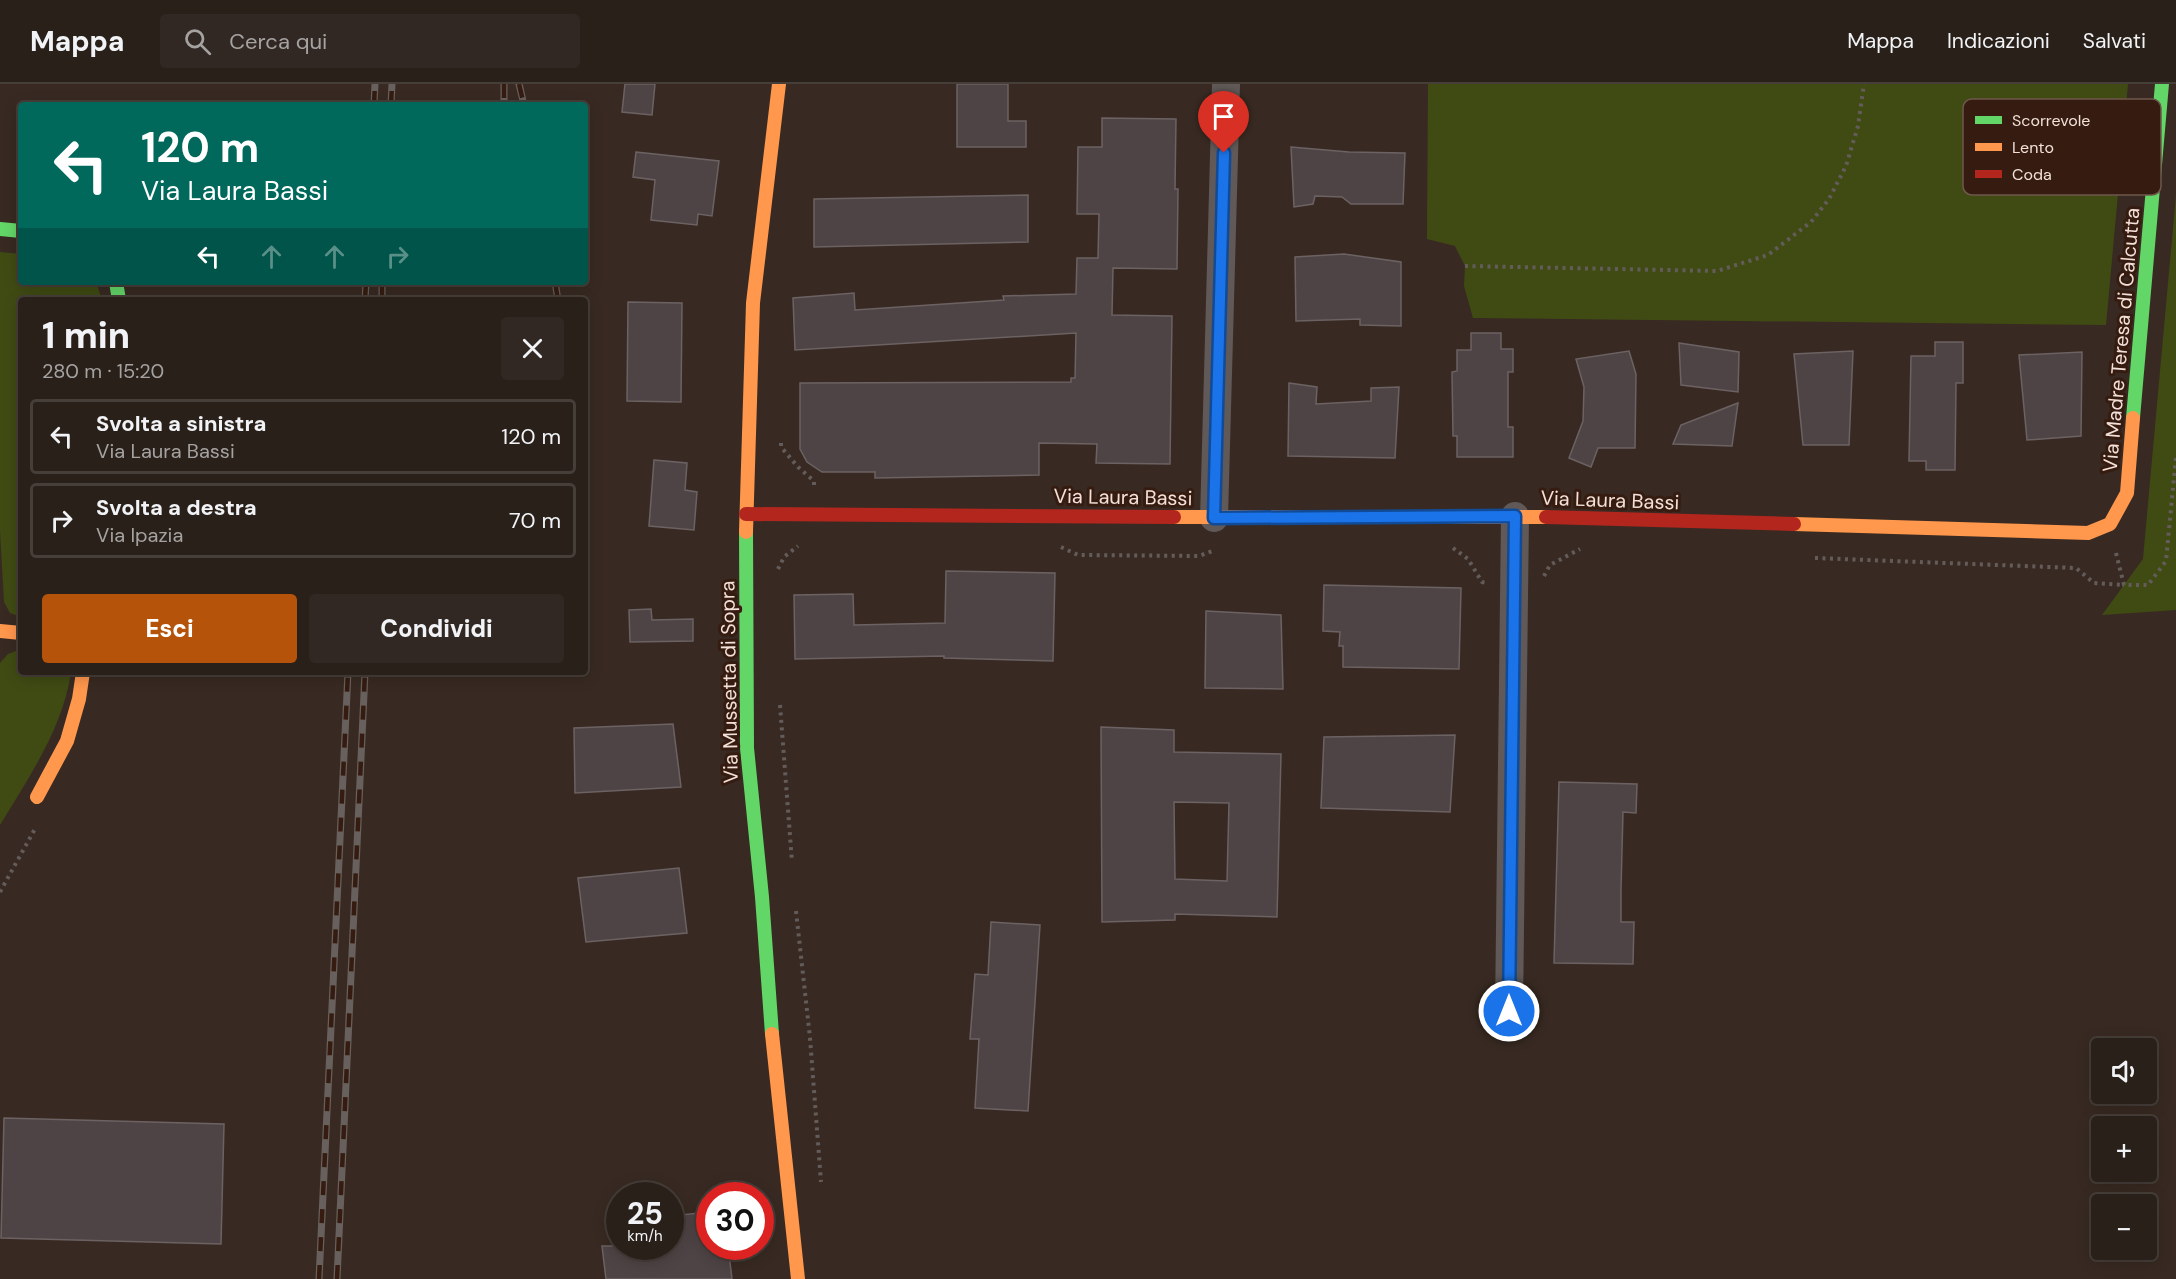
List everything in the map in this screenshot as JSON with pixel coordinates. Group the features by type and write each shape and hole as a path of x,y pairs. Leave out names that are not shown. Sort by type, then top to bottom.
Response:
{"street":[{"name":"Via Mussetta di Sopra","path":"778,84 753,303 746,514 747,748 762,897 768,995 798,1279"},
{"path":"1214,518 1226,84"},
{"name":"Via Madre Teresa di Calcutta","path":"2161,99 2162,84"},
{"name":"Via Madre Teresa di Calcutta","path":"2110,524 2127,493 2153,195"},
{"path":"0,229 18,231"},
{"name":"Via Laura Bassi","path":"746,514 1083,515 1214,518 1515,516 2088,533 2110,524"},
{"path":"1509,1011 1515,516"},
{"path":"0,631 18,633"},
{"path":"37,797 67,741 79,699 83,675"}],"path":[{"path":"1465,266 1717,271 1768,255 1811,222 1833,190 1846,166 1858,126 1864,84"},
{"path":"777,572 784,557 799,545 815,537 816,515 814,481 781,447 782,436"},
{"path":"1804,558 2076,568 2094,583 2148,585 2166,561 2176,457"},
{"path":"2110,524 2124,585"},
{"path":"1055,544 1078,555 1199,556 1220,547"},
{"path":"1452,547 1468,558 1482,582 1538,586 1550,565 1580,549"},
{"path":"779,696 793,873"},
{"path":"0,892 41,819"},
{"path":"795,903 810,1038 821,1183"}],"green space":[{"path":"1428,84 2128,84 2127,99 1963,99 1963,195 2118,195 2106,325 1473,318 1464,286 1465,266 1455,246 1427,239"},
{"path":"2176,195 2176,610 2102,615 2143,559"},
{"path":"0,252 18,254 18,285 97,285 101,297 18,297 18,616 10,613 4,602 0,530"},
{"path":"18,651 18,675 70,675 61,713 53,732 0,825 0,663 8,654"}],"building":[{"path":"625,84 655,84 652,115 622,112"},
{"path":"957,84 1008,84 1008,121 1026,121 1026,147 957,147"},
{"path":"1102,118 1176,119 1177,269 1113,268 1112,315 1172,316 1170,464 1096,463 1097,444 1039,443 1039,475 875,478 875,472 822,472 807,462 800,449 800,383 1071,382 1071,378 1075,378 1076,333 795,350 793,298 854,293 855,310 1004,300 1003,296 1076,294 1077,258 1098,258 1099,214 1077,214 1078,147 1102,147"},
{"path":"1291,147 1349,152 1405,153 1403,204 1351,204 1342,197 1315,196 1313,204 1294,207"},
{"path":"636,152 719,161 712,216 698,214 697,225 651,220 655,180 633,177"},
{"path":"1028,195 1028,242 814,247 814,199"},
{"path":"1344,254 1401,262 1401,326 1360,325 1360,319 1296,321 1295,257"},
{"path":"628,302 682,303 681,402 627,401"},
{"path":"1471,333 1501,333 1501,349 1513,349 1513,372 1508,372 1508,427 1513,427 1513,457 1457,457 1457,436 1453,436 1452,372 1457,371 1457,350 1471,350"},
{"path":"1935,342 1963,342 1963,383 1956,383 1955,470 1926,470 1926,461 1909,461 1911,356 1935,356"},
{"path":"1679,343 1739,352 1738,392 1681,385"},
{"path":"1629,351 1636,374 1635,448 1598,448 1591,467 1569,458 1583,421 1584,387 1576,359"},
{"path":"1853,351 1849,445 1803,445 1794,354"},
{"path":"2082,352 2081,436 2027,440 2019,355"},
{"path":"1289,383 1317,387 1316,404 1371,401 1371,388 1399,387 1395,458 1288,456"},
{"path":"1738,403 1732,446 1673,444 1681,425"},
{"path":"654,460 687,463 685,490 697,492 694,530 649,526"},
{"path":"946,571 1055,573 1053,661 944,658 944,656 795,659 794,595 853,594 854,625 945,623"},
{"path":"1324,585 1461,588 1459,669 1343,667 1343,646 1339,646 1340,632 1323,631"},
{"path":"651,609 652,620 693,619 693,641 630,642 629,610"},
{"path":"1206,611 1281,615 1283,689 1205,688"},
{"path":"673,724 681,787 575,793 574,728"},
{"path":"1101,727 1174,730 1174,752 1281,754 1277,917 1175,914 1175,920 1102,922","holes":["1174,802 1229,803 1227,881 1175,879"]},
{"path":"1455,735 1450,812 1321,808 1324,737"},
{"path":"1559,782 1637,784 1636,813 1623,812 1621,889 1621,922 1634,922 1633,964 1554,963"},
{"path":"679,868 687,933 586,942 578,878"},
{"path":"991,922 1040,925 1028,1111 975,1108 979,1039 970,1039 975,974 988,975"},
{"path":"4,1118 224,1124 221,1244 1,1238"},
{"path":"696,1213 696,1260 730,1260 732,1279 606,1279 602,1246 606,1246 606,1260 684,1260 684,1215"}],"railway":[{"path":"374,102 375,84"},
{"path":"391,102 392,84"},
{"path":"504,84 504,102"},
{"path":"519,84 523,102"},
{"path":"365,297 366,285"},
{"path":"382,285 382,297"},
{"path":"556,285 558,297"},
{"path":"319,1279 348,675"},
{"path":"337,1279 365,675"}],"traffic: fast":[{"path":"2161,99 2162,84"},
{"path":"2133,418 2152,195"},
{"path":"0,229 18,231"},
{"path":"116,285 118,297"},
{"path":"746,532 747,748 762,897 772,1034"}],"traffic: slow":[{"path":"746,532 753,303 779,84"},
{"path":"1794,524 2088,533 2110,524 2127,493 2133,418"},
{"path":"1174,517 1546,517"},
{"path":"0,631 18,633"},
{"path":"37,797 67,741 79,699 83,675"},
{"path":"772,1034 798,1279"}],"traffic: jam":[{"path":"746,514 1174,517"},
{"path":"1546,517 1794,524"}],"route":[{"path":"1224,153 1214,518 1515,516 1509,1011"}]}
